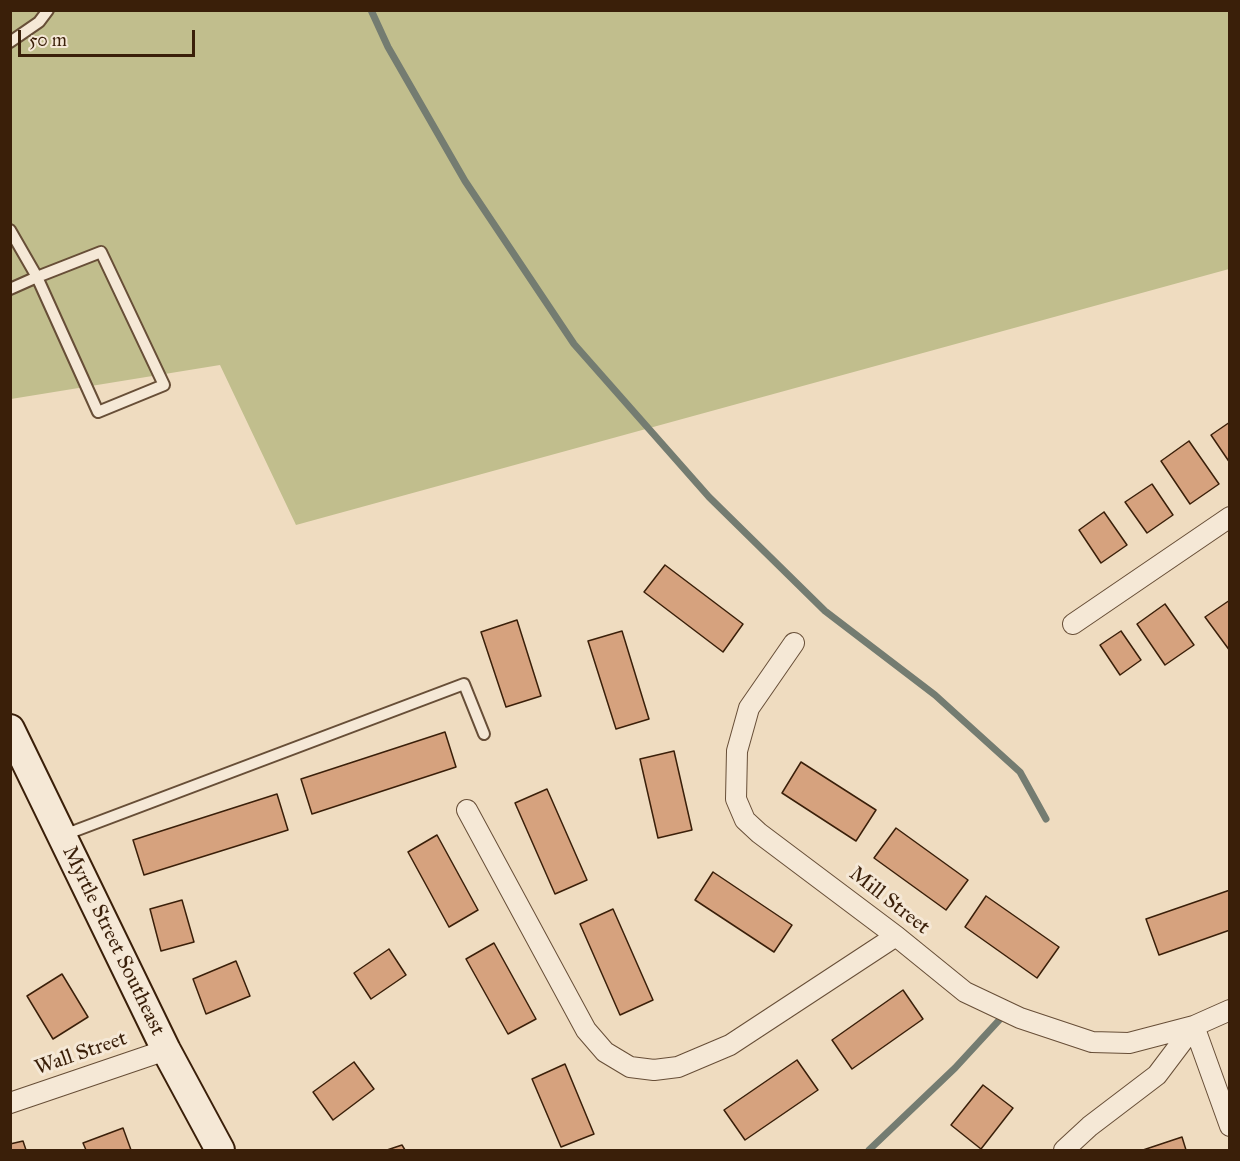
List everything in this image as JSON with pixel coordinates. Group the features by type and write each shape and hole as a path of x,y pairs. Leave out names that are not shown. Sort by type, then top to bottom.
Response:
{"street":[{"path":"1073,624 1230,517"},
{"name":"Mill Street","path":"794,644 749,708 737,752 736,800 745,820 759,833 896,936 965,992 1020,1018 1092,1042 1129,1043 1194,1026 1230,1010"},
{"name":"Myrtle Street Southeast","path":"10,729 166,1050 220,1150"},
{"path":"467,810 586,1030 605,1052 630,1067 654,1070 678,1067 730,1045 896,936"},
{"path":"1194,1026 1230,1126"},
{"path":"1064,1150 1090,1126 1157,1075 1194,1026"},
{"name":"Wall Street","path":"10,1103 166,1050"}],"lane":[{"path":"10,42 39,22 48,10"},
{"path":"10,230 37,277 98,412 164,385 101,252 37,277 10,289"},
{"path":"61,836 464,684 484,734"}],"shaded area":[{"path":"11,11 1229,11 1229,269 296,525 220,365 11,399"}],"building":[{"path":"1230,422 1230,463 1211,435"},
{"path":"1189,441 1219,484 1190,504 1161,461"},
{"path":"1152,484 1173,515 1147,533 1125,502"},
{"path":"1104,512 1127,545 1101,563 1079,530"},
{"path":"665,565 743,624 723,652 644,592"},
{"path":"1230,600 1230,651 1205,617"},
{"path":"1165,604 1194,645 1165,665 1137,624"},
{"path":"517,620 541,696 506,707 481,632"},
{"path":"622,631 649,719 616,729 588,641"},
{"path":"1121,631 1141,660 1120,675 1100,645"},
{"path":"445,732 456,767 312,814 301,779"},
{"path":"674,751 692,830 658,838 640,759"},
{"path":"801,762 876,810 856,841 782,793"},
{"path":"547,789 587,880 555,894 515,803"},
{"path":"277,794 288,830 144,875 133,840"},
{"path":"896,828 968,880 946,910 874,858"},
{"path":"437,835 478,910 449,927 408,852"},
{"path":"713,872 792,925 774,952 695,900"},
{"path":"1230,890 1230,930 1159,955 1146,919"},
{"path":"986,896 1059,947 1037,978 965,927"},
{"path":"182,900 194,942 161,951 150,909"},
{"path":"613,909 653,1000 620,1015 580,924"},
{"path":"494,943 536,1019 508,1034 466,959"},
{"path":"389,949 406,975 371,999 354,973"},
{"path":"236,961 250,996 206,1014 193,979"},
{"path":"62,974 88,1017 53,1039 27,996"},
{"path":"903,990 923,1019 852,1069 832,1040"},
{"path":"797,1060 818,1090 745,1140 724,1110"},
{"path":"354,1062 374,1089 333,1120 313,1092"},
{"path":"565,1064 594,1134 561,1147 532,1079"},
{"path":"983,1085 1013,1108 981,1149 951,1125"},
{"path":"123,1128 131,1150 86,1150 83,1143"},
{"path":"1182,1137 1186,1150 1143,1150"},
{"path":"23,1141 26,1150 10,1150 10,1144"},
{"path":"402,1145 405,1150 387,1150"}],"waterway":[{"path":"371,10 388,47 465,181 574,344 709,497 825,611 935,695 1020,772 1046,819"},
{"path":"869,1150 955,1068 1002,1017"}]}
